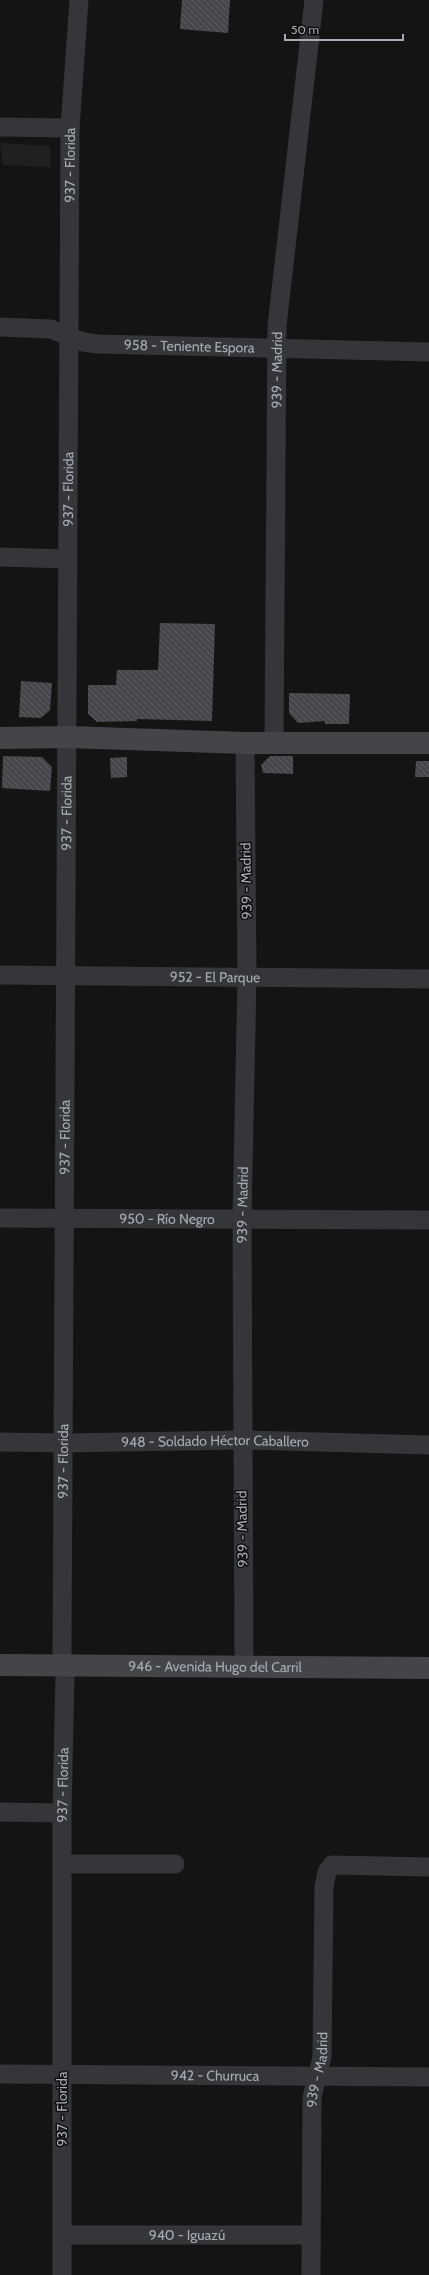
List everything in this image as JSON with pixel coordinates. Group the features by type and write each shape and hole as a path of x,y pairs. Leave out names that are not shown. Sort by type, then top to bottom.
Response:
{"main road":[{"path":"0,738 68,737 245,743 274,741 429,743"},
{"name":"946 - Avenida Hugo del Carril","path":"0,1665 429,1668"}],"street":[{"name":"937 - Florida","path":"62,2275 62,1813 64,1665 62,1653 66,1219 65,976 68,737 68,336 70,128 79,0"},
{"name":"939 - Madrid","path":"274,741 277,326 314,0"},
{"path":"0,127 70,128"},
{"name":"958 - Teniente Espora","path":"0,327 40,327 51,329 83,342 98,344 277,347 429,352"},
{"path":"0,557 67,559"},
{"name":"939 - Madrid","path":"244,1666 242,1218 247,977 245,743"},
{"name":"952 - El Parque","path":"0,975 429,978"},
{"name":"950 - Río Negro","path":"0,1218 429,1220"},
{"name":"948 - Soldado Héctor Caballero","path":"0,1442 64,1443 242,1440 429,1445"},
{"path":"0,1812 62,1813"},
{"path":"63,1864 175,1864"},
{"name":"939 - Madrid","path":"311,2275 312,2097 322,2057 324,1886 326,1872 332,1866 429,1867"},
{"name":"942 - Churruca","path":"0,2074 429,2077"},
{"name":"940 - Iguazú","path":"63,2235 311,2235"}],"shaded area":[{"path":"0,143 50,146 51,167 3,165"}],"building":[{"path":"182,0 230,0 228,33 180,29"},
{"path":"160,623 215,624 212,721 137,719 137,721 97,722 88,714 88,685 116,685 117,670 158,670"},
{"path":"21,681 52,683 50,710 41,718 19,717"},
{"path":"289,693 350,694 349,724 325,724 325,721 298,723 289,713"},
{"path":"3,756 42,757 52,767 50,791 2,788"},
{"path":"270,756 293,756 293,774 263,773 261,765"},
{"path":"127,757 127,777 111,778 110,758"},
{"path":"416,761 429,761 429,777 415,777"}]}
